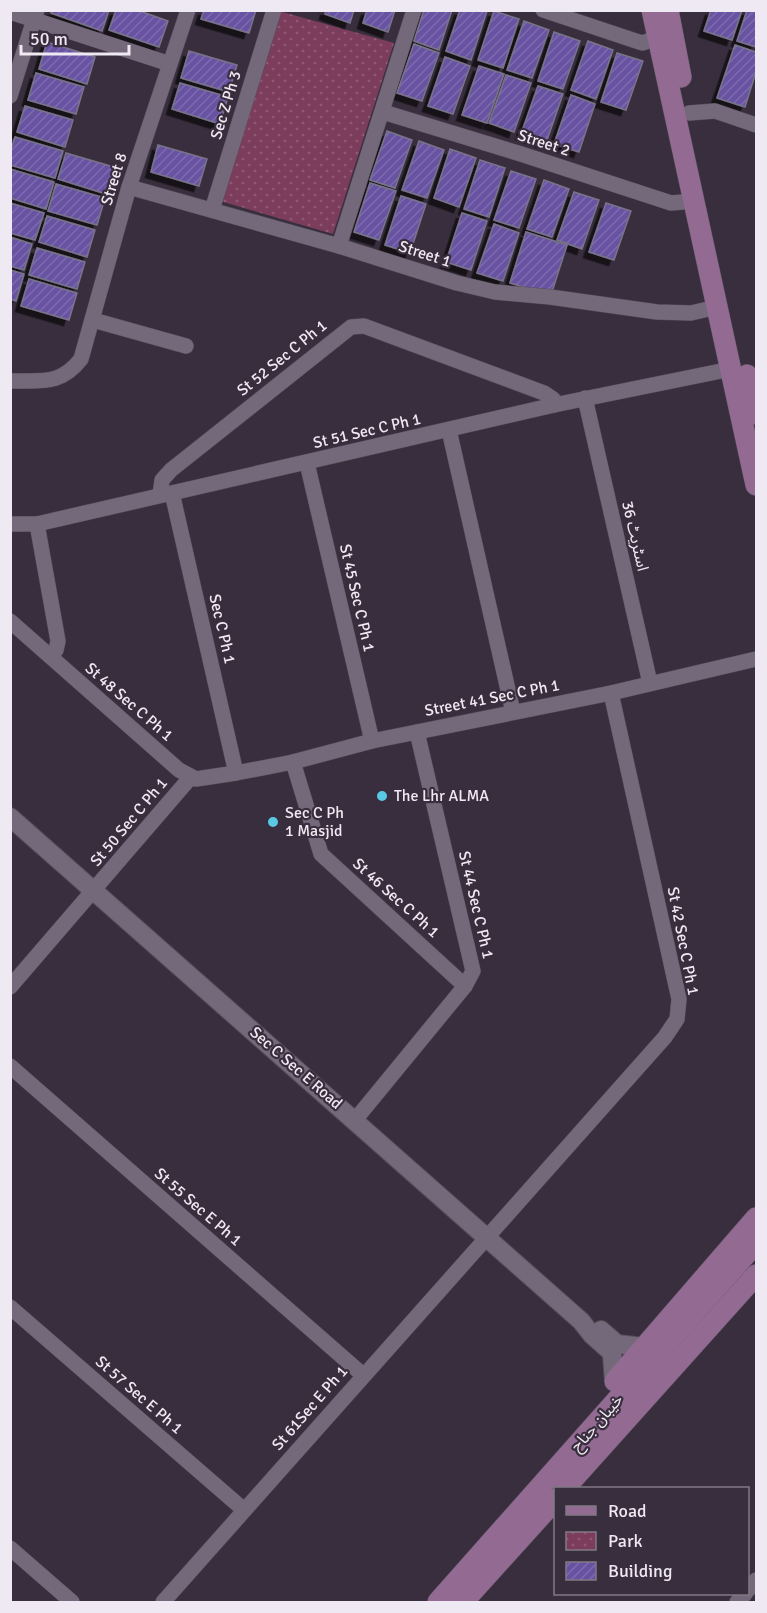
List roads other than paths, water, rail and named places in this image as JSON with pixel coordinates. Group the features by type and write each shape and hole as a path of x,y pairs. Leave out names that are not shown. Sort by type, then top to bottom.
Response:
{"main road":[{"path":"652,10 756,485"},
{"path":"668,10 756,414"},
{"path":"521,1509 550,1460 614,1382 756,1218"},
{"name":"خیبان جناح","path":"438,1602 756,1243"},
{"name":"خیبان جناح","path":"566,1487 756,1275"},
{"path":"463,1602 554,1501"}],"street":[{"name":"Street 8","path":"10,381 49,380 62,377 72,371 81,359 129,187 188,10"},
{"name":"Sec Z Ph 3","path":"212,210 274,10"},
{"path":"339,246 414,10"},
{"path":"543,10 642,43 658,38"},
{"path":"10,12 36,15 170,64"},
{"path":"10,96 36,15"},
{"path":"689,113 715,111 756,125"},
{"name":"Street 2","path":"383,112 670,203 694,201"},
{"name":"Street 1","path":"129,187 339,246 457,283 495,292 657,312 691,313 717,308"},
{"path":"93,320 186,346"},
{"name":"St 52 Sec C Ph 1","path":"166,494 162,480 171,470 351,327 364,326 544,393 553,399 554,405"},
{"name":"St 51 Sec C Ph 1","path":"10,524 37,524 585,398 731,369"},
{"name":"اسٹریٹ 36","path":"585,398 650,682"},
{"path":"449,430 513,712"},
{"name":"St 45 Sec C Ph 1","path":"307,463 372,741"},
{"name":"Sec C Ph 1","path":"166,494 236,774"},
{"path":"37,524 58,640 56,651 51,657"},
{"name":"St 48 Sec C Ph 1","path":"10,621 190,778"},
{"name":"Street 41 Sec C Ph 1","path":"236,774 372,741 611,693 650,682 756,659"},
{"name":"St 42 Sec C Ph 1","path":"487,1239 665,1037 677,1019 679,999 611,693"},
{"name":"St 44 Sec C Ph 1","path":"355,1120 465,986 473,971 417,732"},
{"name":"St 46 Sec C Ph 1","path":"293,762 321,854 465,986"},
{"path":"190,778 202,779 236,774"},
{"name":"St 50 Sec C Ph 1","path":"10,987 190,778"},
{"name":"Sec C Sec E Road","path":"10,817 581,1321 592,1335 610,1351 614,1382"},
{"name":"St 55 Sec E Ph 1","path":"10,1066 363,1375"},
{"name":"St 61Sec E Ph 1","path":"163,1602 363,1375 487,1239"},
{"name":"St 57 Sec E Ph 1","path":"10,1307 244,1510"},
{"name":"Sec C Sec E Road","path":"581,1321 597,1327 617,1344 644,1347"},
{"path":"10,1548 72,1602"}],"place":[{"name":"The Lhr ALMA","path":"382,796"},
{"name":"Sec C Ph 1 Masjid","path":"273,822"}]}
